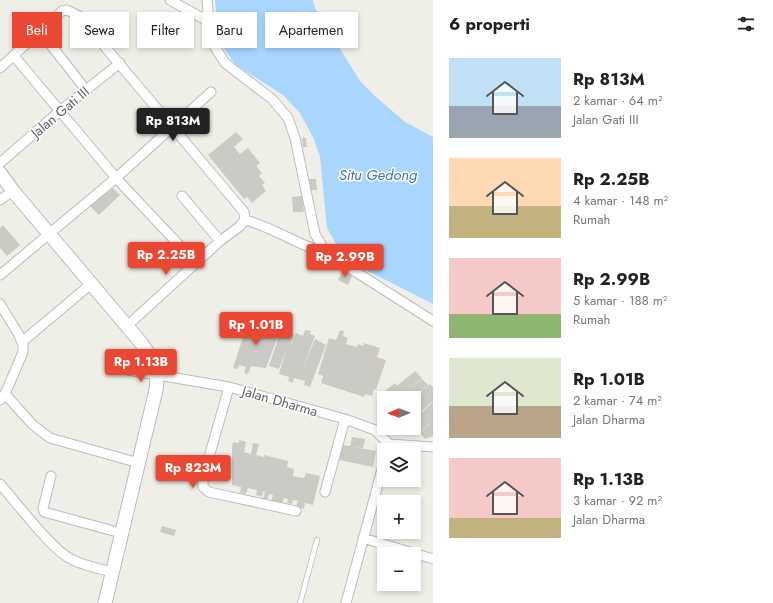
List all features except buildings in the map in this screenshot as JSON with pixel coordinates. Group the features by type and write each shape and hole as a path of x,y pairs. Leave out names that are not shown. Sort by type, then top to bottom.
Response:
{"street":[{"path":"170,0 202,18"},
{"path":"207,0 208,12"},
{"path":"62,12 67,10 80,16 174,126 244,212 245,220 239,227 220,241 127,326"},
{"path":"0,68 22,48"},
{"path":"53,48 86,90"},
{"path":"216,48 226,63 272,99 288,118 295,138 315,234 326,253"},
{"path":"14,56 61,110 116,178 196,263"},
{"name":"Jalan Gati III","path":"0,163 61,110 120,63"},
{"path":"0,275 116,178 210,92"},
{"path":"0,173 150,354 158,375 156,390 105,603"},
{"path":"0,200 13,190"},
{"path":"182,196 220,241"},
{"path":"245,220 264,224 308,248 326,253 433,321"},
{"path":"22,342 91,284"},
{"path":"0,304 22,342 23,352 2,397 50,438 139,463"},
{"name":"Jalan Dharma","path":"128,370 229,387 345,419 375,430 385,443"},
{"path":"229,387 203,478 203,487 208,492 296,511"},
{"path":"325,492 345,419"},
{"path":"421,447 433,447"},
{"path":"51,476 43,508 44,512 121,533"},
{"path":"0,484 55,545 70,558 90,567 112,572"},
{"path":"346,603 377,487"},
{"path":"363,538 433,559"}],"lane":[{"path":"300,603 317,540"}],"water":[{"name":"Situ Gedong","path":"215,0 313,0 317,12 265,12 265,48 340,48 360,81 376,97 405,122 433,137 433,304 364,269 348,257 336,244 327,228 320,157 314,139 300,113 283,95 236,65 224,48 257,48 257,12 216,12"}]}
